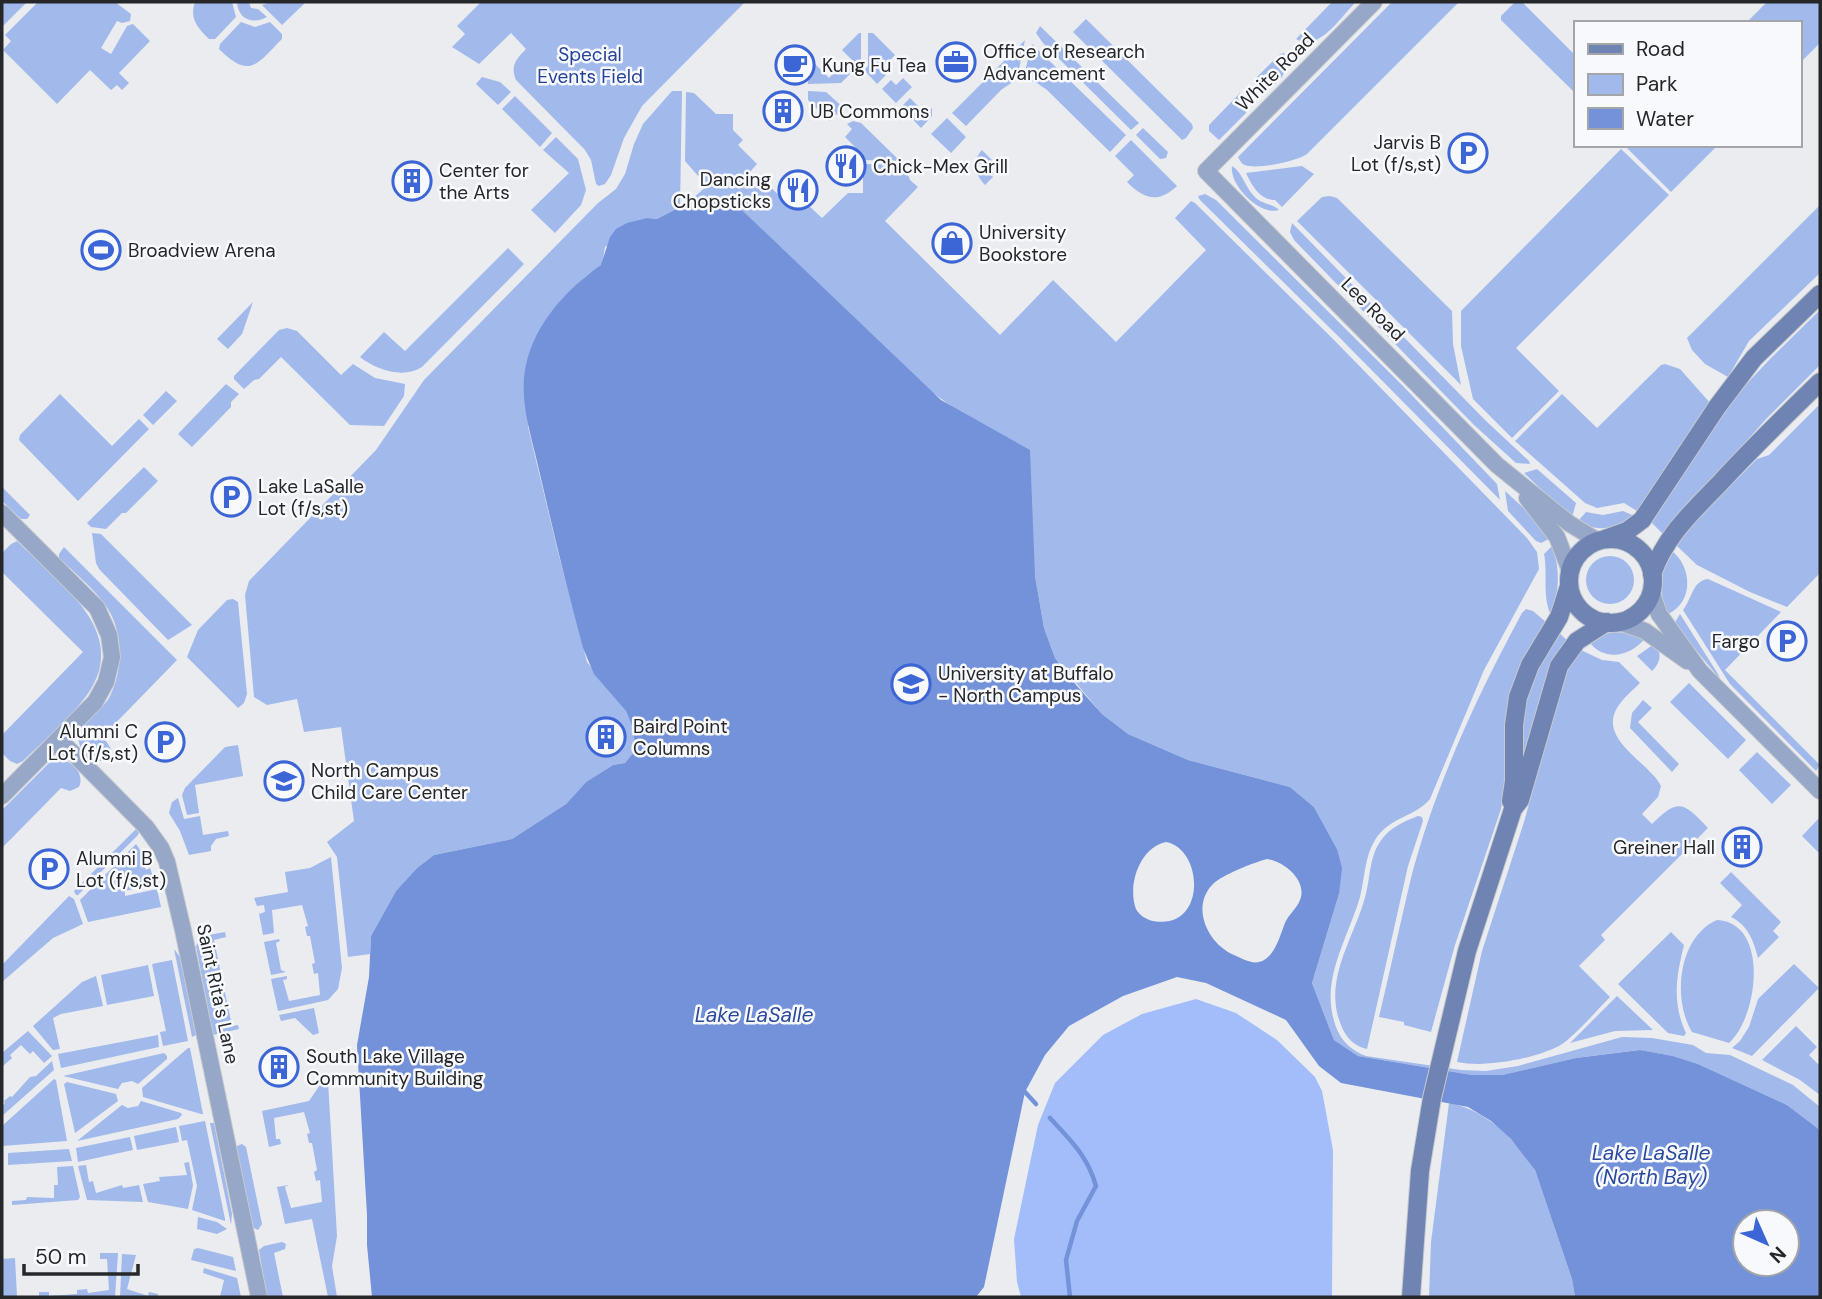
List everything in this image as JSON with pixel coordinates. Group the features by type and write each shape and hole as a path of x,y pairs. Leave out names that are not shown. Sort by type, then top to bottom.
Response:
{"main road":[{"path":"1513,809 1511,799 1514,780 1514,725 1518,697 1531,665 1559,617 1569,579 1580,552 1601,540 1627,531 1642,520 1717,407 1754,358 1820,293"},
{"path":"1412,1296 1416,1216 1425,1137 1446,1031 1467,951 1513,809 1520,800 1552,685 1564,657 1577,641 1640,610 1667,540 1749,452 1820,382"},
{"path":"1601,540 1619,540 1638,549 1647,560 1652,582"},
{"path":"1569,579 1573,599 1581,611 1593,619 1613,622"}],"street":[{"name":"White Road","path":"1206,171 1374,2"},
{"name":"Lee Road","path":"1206,171 1510,477 1570,524 1601,540"},
{"name":"Lee Road","path":"1510,477 1556,537 1569,579"},
{"path":"2,513 92,603 109,635 111,657 110,671 101,692 86,712 2,796"},
{"path":"1652,582 1659,614 1700,671"},
{"path":"1613,622 1645,631 1700,671 1820,791"},
{"name":"Saint Rita's Lane","path":"59,739 146,827 161,848 170,871 259,1297"}],"green space":[{"path":"2,2 27,2 2,27"},
{"path":"38,2 115,2 131,14 130,21 117,21 101,48 111,54 127,26 133,24 150,41 119,73 129,83 122,90 117,85 111,90 90,70 57,104 3,50 11,41 5,35"},
{"path":"195,2 232,2 236,17 215,39 209,39 194,18"},
{"path":"237,2 249,2 251,8 258,9 267,17 247,19 240,13"},
{"path":"272,2 306,2 282,25 262,5"},
{"name":"Special Events Field","path":"481,2 745,2 642,106 624,138 611,175 605,184 599,186 585,150 516,80 515,63 526,49 511,33 479,64 452,47 465,34 457,26"},
{"path":"1332,2 1354,4 1321,38 1304,42 1296,39"},
{"path":"1392,2 1459,2 1307,154 1267,166 1242,164 1238,157"},
{"path":"1515,2 1522,2 1574,54 1574,92 1501,20 1501,16"},
{"path":"1767,2 1820,2 1820,43 1801,62 1801,21 1748,21"},
{"path":"1086,19 1192,124 1193,128 1186,138 1182,140 1073,32"},
{"path":"241,22 255,27 270,22 282,34 282,39 253,65 238,64 219,49 220,44"},
{"path":"1040,26 1139,123 1131,130 1043,43 1036,33"},
{"path":"859,33 861,63 858,66 842,50"},
{"path":"868,33 873,33 895,55 881,69 886,75 877,84 864,70 868,66"},
{"path":"1025,40 1017,79 1001,90 966,126 952,113"},
{"path":"1032,44 1126,135 1110,152 1047,90 1037,83 1023,79"},
{"path":"1284,53 1286,68 1282,77 1270,88 1261,88 1254,82 1255,79"},
{"path":"845,61 854,70 841,83 808,84 808,71 815,64 829,78"},
{"path":"482,77 500,82 511,92 498,105 476,84"},
{"path":"903,78 912,87 896,103 882,89 891,80 896,85"},
{"path":"672,91 682,91 680,207 657,219 646,218 605,247 602,265 561,300 528,427 587,662 626,711 636,749 625,763 613,765 586,782 566,804 512,839 434,855 417,868 396,891 371,936 370,954 348,957 337,857 327,842 354,821 341,727 304,732 297,699 267,705 254,697 245,595 249,581 376,450 424,380 598,203 616,189 625,174 643,124"},
{"path":"808,91 826,92 844,108 843,119 837,114 829,121 808,100"},
{"path":"686,92 694,93 716,114 733,114 733,130 743,140 738,145 757,164 748,174 763,189 768,185 783,199 788,194 802,209 807,204 822,218 848,193 863,193 863,164 904,165 910,180 918,187 885,221 1000,335 1053,280 1116,342 1206,250 1175,218 1191,201 1195,203 1334,340 1527,538 1537,552 1539,569 1484,670 1430,799 1417,810 1388,826 1371,847 1360,897 1333,977 1332,1010 1341,1037 1352,1048 1366,1056 1461,1070 1486,1071 1518,1066 1622,1037 1652,1038 1693,1045 1706,1053 1730,1055 1793,1085 1820,1107 1820,1130 1787,1105 1698,1064 1673,1056 1639,1050 1576,1058 1502,1075 1472,1075 1358,1056 1334,1040 1312,983 1339,894 1337,849 1314,807 1290,787 1188,760 1128,734 1102,714 1055,658 1044,628 1035,576 959,412 928,389 742,210 731,205 686,207 686,204 707,186 685,161"},
{"path":"1240,93 1248,102 1246,113 1219,140 1209,131 1209,125"},
{"path":"515,96 552,133 540,147 502,109"},
{"path":"910,98 926,114 932,108 932,116 921,128 901,107"},
{"path":"947,118 966,137 951,153 931,134"},
{"path":"853,121 861,123 900,161 863,160 862,154 845,137 852,129 847,124"},
{"path":"1143,128 1168,152 1166,158 1160,159 1136,135"},
{"path":"556,137 578,159 586,190 581,205 555,233 531,210 569,173 543,150"},
{"path":"1131,140 1177,186 1164,195 1151,197 1139,192 1127,182 1134,175 1115,156"},
{"path":"1626,147 1716,147 1671,192"},
{"path":"1621,149 1669,195 1516,348 1559,391 1512,438 1473,399 1461,346 1461,311"},
{"path":"982,150 992,160 984,168 993,177 985,185 979,177 975,163"},
{"path":"1232,166 1257,198 1279,210 1263,208 1247,197 1235,182"},
{"path":"1302,166 1314,174 1282,207 1275,200 1261,195 1246,173"},
{"path":"1205,194 1216,200 1402,385 1497,484 1500,500 1200,200 1198,196"},
{"path":"1322,197 1337,198 1452,311 1453,344 1461,385 1297,221"},
{"path":"1820,205 1820,273 1749,341 1728,377 1705,364 1692,350 1687,338"},
{"path":"1292,223 1530,464 1516,463 1474,425 1294,240 1290,232"},
{"path":"508,248 524,264 422,367 415,371 399,373 374,366 360,357 384,332 405,351"},
{"path":"253,302 242,334 228,349 217,339"},
{"path":"1820,310 1820,365 1766,419 1664,535 1650,521 1716,422 1737,394"},
{"path":"287,328 297,331 341,375 353,364 375,378 405,384 404,396 384,426 350,425 281,357 259,379 244,389 234,379 279,330"},
{"path":"1665,364 1680,369 1711,404 1637,511 1624,503 1597,508 1585,503 1515,441 1562,394 1597,428"},
{"path":"226,384 239,394 231,402 231,407 192,447 178,434"},
{"path":"166,391 177,401 153,425 143,415"},
{"path":"60,394 112,446 139,419 149,429 78,501 19,440 20,435"},
{"path":"1820,404 1820,573 1787,607 1697,565 1677,546 1676,540 1757,459 1769,455"},
{"path":"144,467 158,481 106,529 91,527 87,523"},
{"path":"1537,469 1576,503 1573,514 1569,516 1524,473"},
{"path":"2,487 30,515 27,519 21,519 2,501"},
{"path":"1505,491 1528,512 1549,539 1541,543 1536,541 1508,511"},
{"path":"1623,511 1632,515 1631,521 1611,527 1592,527 1578,521 1586,512 1603,515"},
{"path":"92,533 101,534 192,625 168,640 99,569"},
{"path":"17,541 84,609 96,629 101,650 99,672 87,695 57,729 17,764 2,753 2,735 83,652 2,572 2,553"},
{"path":"1552,546 1558,581 1551,615 1547,600 1544,554"},
{"path":"64,547 177,660 103,736 111,749 108,757 101,761 85,753 79,736 84,725 106,702 114,688 120,654 117,630 103,602 59,558"},
{"path":"1672,551 1683,566 1687,584 1682,601 1668,614 1661,582 1664,566"},
{"path":"1610,556 1627,563 1634,580 1627,597 1610,604 1593,597 1586,580 1593,563"},
{"path":"1708,579 1781,612 1725,670 1820,765 1816,771 1730,684 1683,610 1695,587"},
{"path":"227,600 238,602 247,694 244,703 238,708 187,657 198,630"},
{"path":"1526,609 1533,611 1547,623 1523,665 1501,809 1455,945 1431,1032 1404,1025 1404,1022 1379,1017 1411,878 1432,809 1473,709 1505,644"},
{"path":"1680,614 1718,674 1720,679 1674,624"},
{"path":"1614,632 1645,638 1626,653 1611,655 1596,649 1590,643 1601,635"},
{"path":"1559,633 1568,641 1524,764 1521,763 1522,713 1534,673"},
{"path":"1654,644 1659,651 1659,658 1652,671 1637,656"},
{"path":"1581,650 1602,660 1619,662 1640,683 1619,704 1613,720 1614,730 1620,741 1661,786 1658,797 1642,814 1652,824 1669,810 1681,806 1693,813 1708,828 1601,935 1605,940 1579,966 1610,997 1571,1037 1548,1051 1523,1058 1482,1064 1457,1062 1482,951 1524,822 1563,681"},
{"path":"1689,683 1746,740 1728,759 1670,702"},
{"path":"1643,700 1652,708 1638,722 1679,764 1672,772 1630,728 1632,713"},
{"path":"238,745 243,776 195,785 199,813 187,815 182,795 185,788 225,747"},
{"path":"1757,752 1791,785 1772,804 1739,770"},
{"path":"59,759 76,768 80,777 79,787 70,791 61,788 2,848 2,810 49,763"},
{"path":"178,798 184,819 200,816 203,835 228,831 229,836 216,839 211,851 189,855 180,831 169,813 172,802"},
{"path":"1418,816 1422,817 1423,821 1408,866 1367,1049 1351,1041 1341,1025 1336,1009 1337,977 1364,901 1377,846 1394,828"},
{"path":"1820,817 1820,854 1802,836"},
{"path":"136,829 139,833 137,836 76,895 74,891"},
{"path":"136,844 147,860 143,862 146,870 150,868 156,884 125,891 125,896 157,889 161,907 88,922 80,900"},
{"path":"331,857 342,968 338,989 328,1000 278,1011 271,979 287,976 287,979 283,980 289,1001 320,995 318,973 314,974 312,964 315,963 302,905 272,910 274,933 263,935 259,914 265,912 264,905 257,906 254,898 288,892 285,872 310,868"},
{"path":"1731,872 1781,922 1773,931 1779,937 1758,958 1746,929 1731,917 1742,905 1720,883"},
{"path":"69,896 74,899 83,924 53,938 2,982 2,965"},
{"path":"1717,920 1734,925 1745,937 1752,953 1754,973 1747,1013 1729,1043 1692,1032 1682,1003 1682,970 1687,954 1704,928"},
{"path":"225,932 226,937 214,940 232,1026 238,1025 239,1029 213,1035 196,946 203,936"},
{"path":"1671,932 1684,945 1677,1000 1686,1033 1684,1036 1668,1033 1618,984"},
{"path":"279,939 276,943 281,970 286,972 271,975 264,942"},
{"path":"174,949 180,957 196,1035 192,1037"},
{"path":"172,960 188,1041 163,1046 160,1032 166,1031 152,964"},
{"path":"1794,964 1819,988 1752,1056 1732,1048 1749,1027 1758,999"},
{"path":"148,965 154,996 107,1005 101,975"},
{"path":"96,976 103,1006 53,1018 60,1049 53,1050 33,1026 82,982"},
{"path":"1617,996 1653,1030 1615,1031 1570,1043"},
{"path":"314,1008 319,1033 313,1035 295,1018 281,1021 279,1015"},
{"path":"1796,1026 1817,1047 1809,1055 1818,1064 1820,1062 1820,1095 1800,1080 1762,1060"},
{"path":"28,1031 52,1056 44,1063 33,1051 30,1054 21,1045 3,1066 2,1053"},
{"path":"158,1035 159,1047 61,1068 58,1054"},
{"path":"188,1048 203,1114 143,1097 142,1088"},
{"path":"164,1053 167,1059 138,1084 132,1081 122,1083 118,1089 63,1076"},
{"path":"52,1061 54,1070 2,1116 4,1101"},
{"path":"54,1079 67,1141 2,1146 2,1126"},
{"path":"328,1081 337,1236 332,1266 337,1297 328,1297 312,1219 285,1224 277,1187 289,1185 285,1187 291,1208 322,1202 320,1180 316,1181 314,1172 317,1170 304,1112 274,1118 276,1139 280,1139 281,1144 269,1147 262,1111 309,1101 322,1082"},
{"path":"67,1082 116,1094 118,1101 75,1133 64,1084"},
{"path":"141,1101 182,1115 178,1119 77,1141 122,1105 128,1108 138,1106"},
{"path":"1449,1103 1487,1119 1509,1137 1535,1170 1572,1279 1575,1297 1429,1297 1431,1242"},
{"path":"205,1121 225,1221 192,1210 197,1186 187,1140 182,1141 179,1126"},
{"path":"210,1123 214,1123 232,1214 231,1225"},
{"path":"176,1127 179,1142 137,1150 134,1136"},
{"path":"130,1137 133,1150 78,1162 76,1148"},
{"path":"242,1144 246,1147 262,1224 258,1230 252,1227 237,1149 237,1146"},
{"path":"69,1149 72,1161 8,1165 8,1153"},
{"path":"189,1162 193,1185 188,1209 148,1202 143,1184 160,1181 159,1177 187,1175 184,1163"},
{"path":"86,1165 89,1182 93,1181 96,1193 122,1185 123,1188 139,1185 143,1202 87,1200 78,1166"},
{"path":"73,1166 80,1197 78,1200 12,1205 12,1201 26,1200 27,1197 54,1198 54,1185 58,1185 57,1167"},
{"path":"198,1217 217,1222 227,1229 217,1234 197,1229"},
{"path":"282,1242 286,1244 285,1249 274,1253 283,1297 267,1297 259,1250 264,1246"},
{"path":"194,1249 233,1257 236,1271 191,1260"},
{"path":"100,1253 118,1253 115,1297 2,1297 2,1259 15,1258 17,1296 39,1296 39,1292 49,1292 49,1296 77,1294 77,1290 87,1289 88,1293 109,1290 107,1259 100,1259"},
{"path":"122,1254 136,1255 127,1289 148,1296 149,1292 158,1294 157,1297 120,1297"},
{"path":"204,1268 237,1278 241,1297 220,1297 224,1280 203,1273"}],"shaded area":[{"path":"1196,999 1236,1013 1277,1040 1315,1077 1322,1091 1333,1150 1332,1297 1021,1297 1017,1282 1014,1239 1038,1125 1055,1083 1103,1035 1142,1014"}],"water":[{"name":"Lake LaSalle","path":"731,205 742,210 941,400 1030,450 1035,576 1044,628 1055,658 1102,714 1128,734 1188,760 1290,787 1314,807 1337,849 1342,868 1339,894 1312,983 1334,1040 1358,1056 1472,1075 1502,1075 1576,1058 1640,1050 1698,1064 1787,1105 1820,1130 1820,1297 1575,1297 1572,1279 1535,1170 1511,1139 1491,1121 1468,1107 1341,1083 1319,1066 1286,1020 1206,983 1177,977 1123,996 1069,1026 1045,1055 1025,1092 984,1287 976,1297 372,1297 357,1045 369,977 371,936 396,891 417,868 434,855 512,839 566,804 586,782 613,765 625,763 636,749 626,711 594,674 583,648 527,418 524,378 530,350 545,321 576,285 601,265 610,237 616,229 647,218 657,219 680,207","holes":["1166,842 1179,848 1188,859 1193,873 1191,902 1183,914 1171,921 1148,920 1136,909 1134,899 1133,889 1138,868 1149,851 1157,845","1267,859 1293,873 1302,893 1273,951 1265,960 1253,962 1225,950 1210,934 1205,924 1203,903 1206,893 1217,880"]}],"waterway":[{"path":"1025,1092 1036,1104"},
{"path":"1050,1118 1083,1157 1096,1186 1077,1221 1066,1260 1070,1297"}],"place":[{"name":"Office of Research Advancement","path":"956,62"},
{"name":"Kung Fu Tea","path":"795,65"},
{"name":"UB Commons","path":"783,111"},
{"name":"Jarvis B Lot (f/s,st)","path":"1468,153"},
{"name":"Chick-Mex Grill","path":"846,166"},
{"name":"Center for the Arts","path":"412,181"},
{"name":"Dancing Chopsticks","path":"798,190"},
{"name":"University Bookstore","path":"952,243"},
{"name":"Broadview Arena","path":"101,250"},
{"name":"Lake LaSalle Lot (f/s,st)","path":"231,497"},
{"name":"Fargo","path":"1787,641"},
{"name":"University at Buffalo - North Campus","path":"911,684"},
{"name":"Baird Point Columns","path":"606,737"},
{"name":"Alumni C Lot (f/s,st)","path":"165,742"},
{"name":"North Campus Child Care Center","path":"284,781"},
{"name":"Greiner Hall","path":"1742,847"},
{"name":"Alumni B Lot (f/s,st)","path":"49,869"},
{"name":"South Lake Village Community Building","path":"279,1067"}],"water label":[{"name":"Lake LaSalle (North Bay)","path":"1651,1165"}]}
